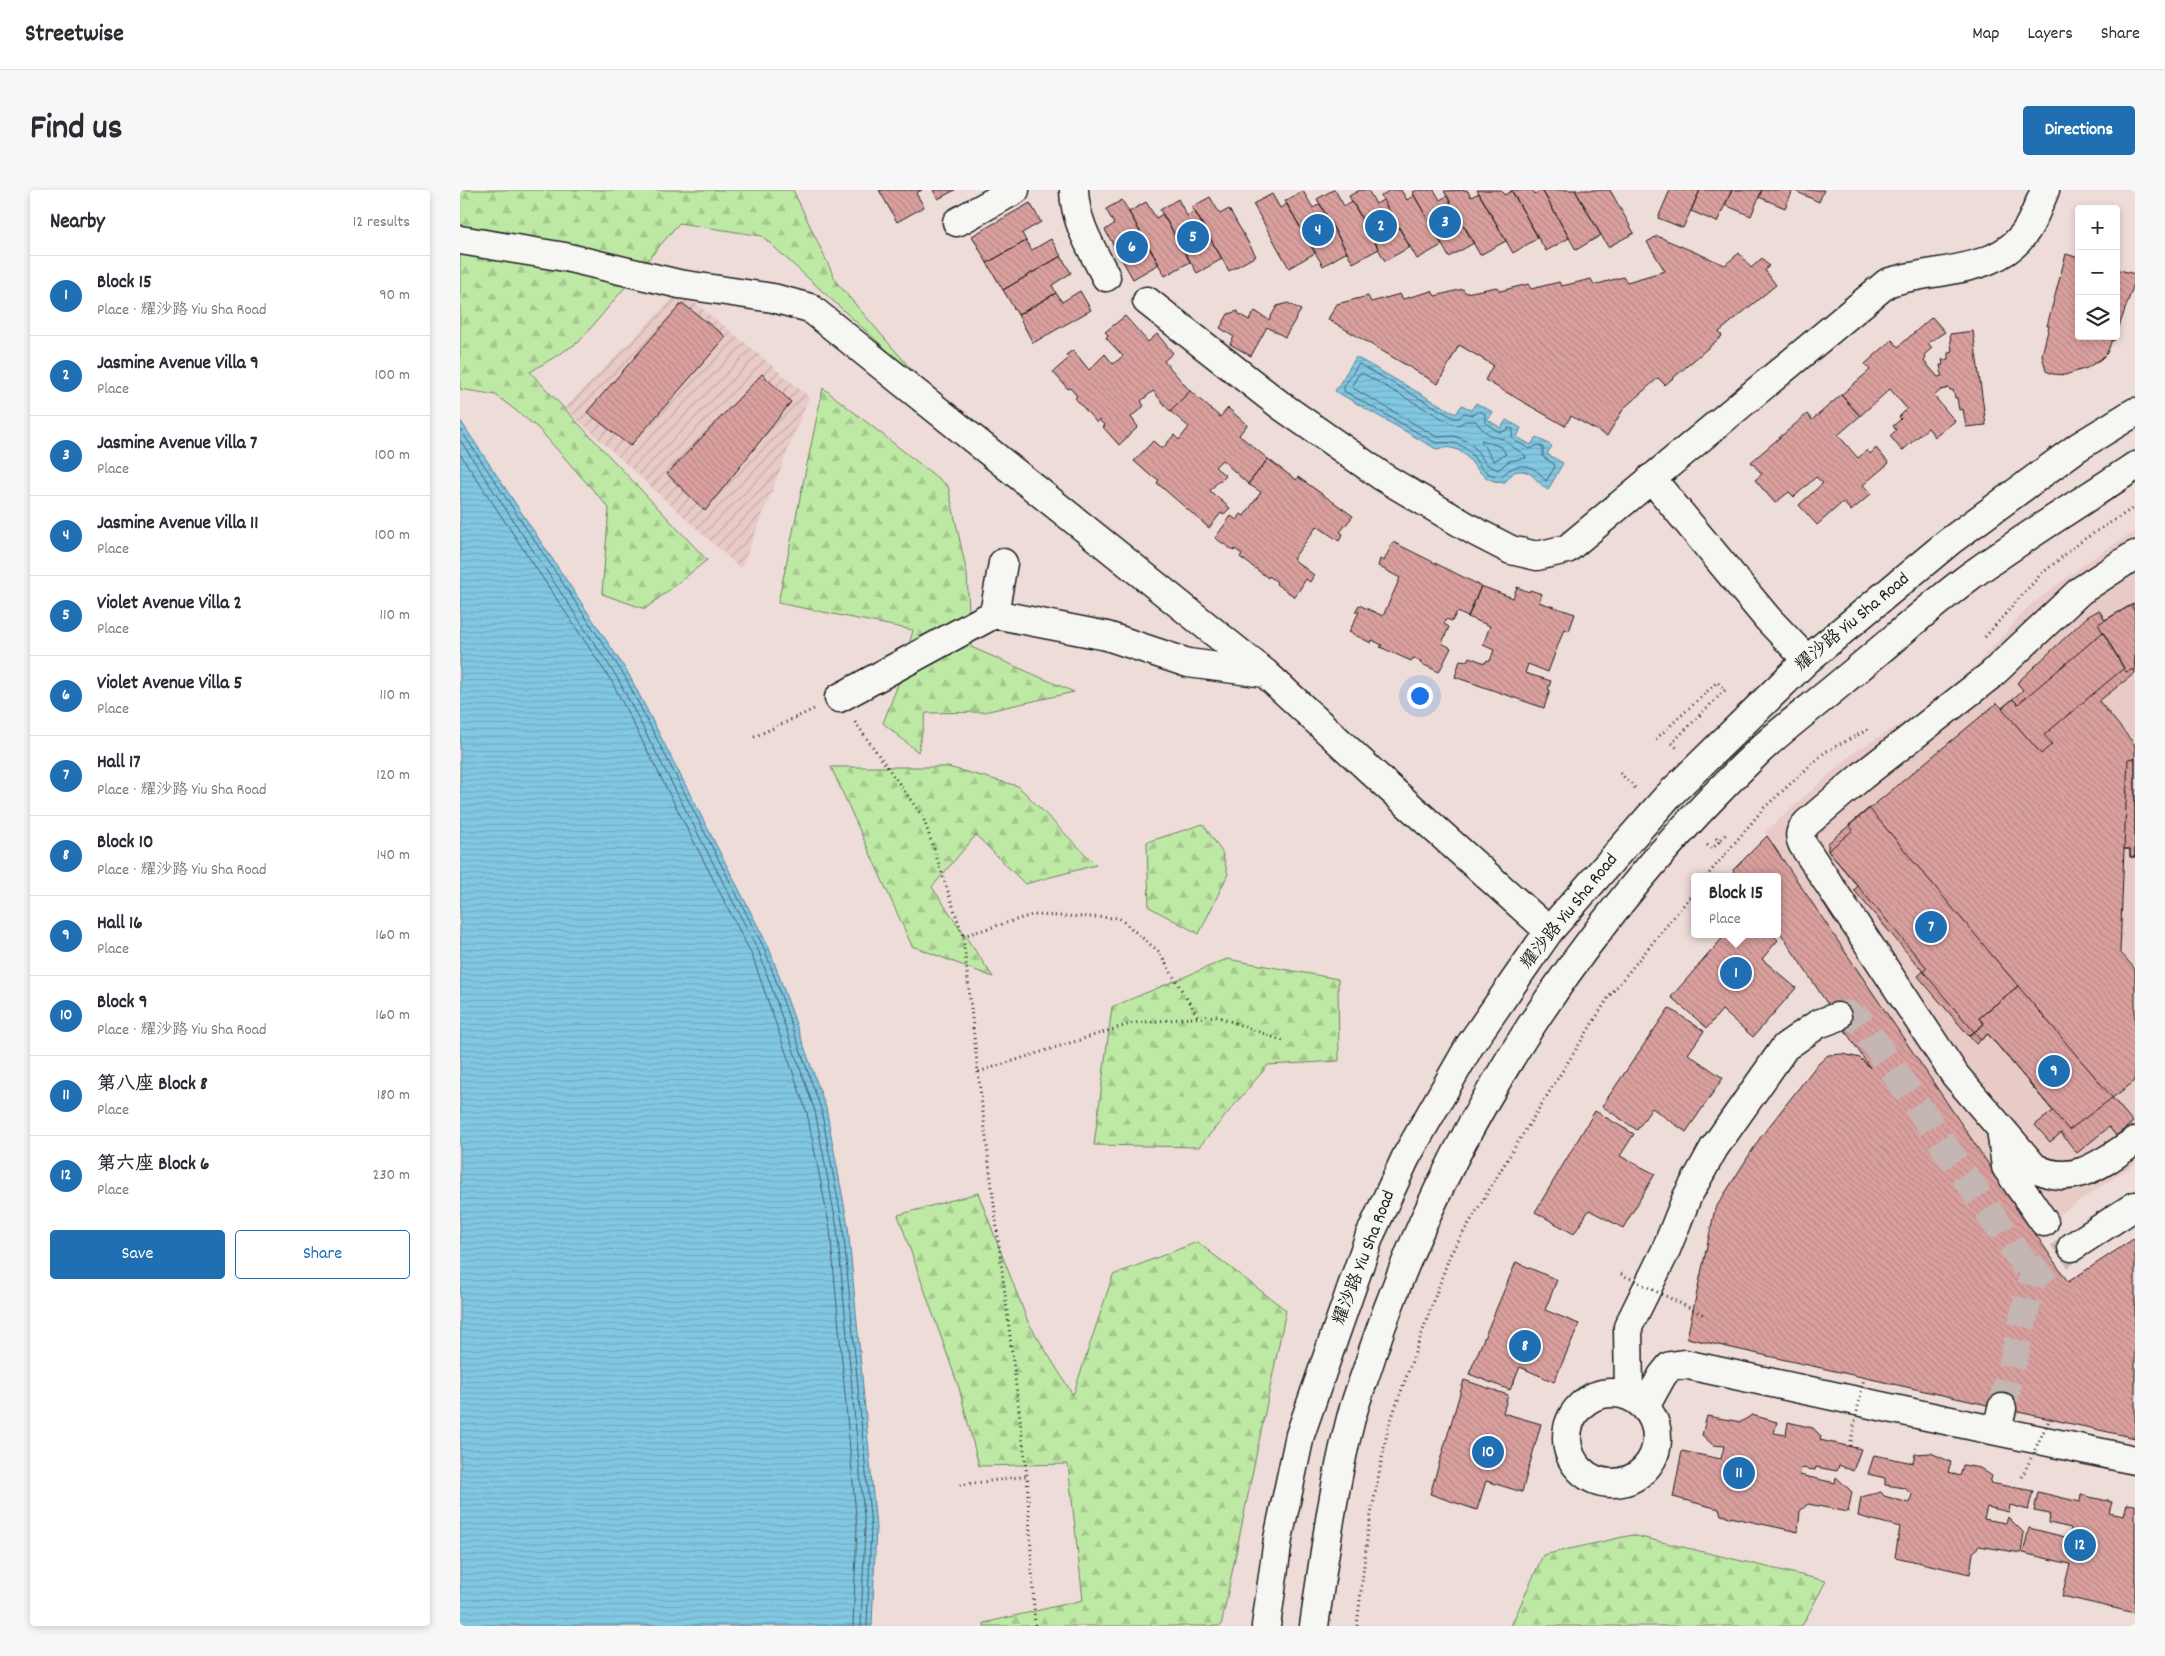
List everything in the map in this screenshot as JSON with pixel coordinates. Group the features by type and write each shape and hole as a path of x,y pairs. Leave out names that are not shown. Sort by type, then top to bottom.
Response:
{"street":[{"path":"957,222 1015,190"},
{"path":"1074,190 1080,225 1106,277"},
{"path":"1147,300 1280,405 1383,477 1476,532 1511,550 1537,556 1567,549 1886,283 1904,277 1945,272 1980,264 2008,249 2029,227 2045,190"},
{"path":"460,240 565,258 679,284 773,298 810,308 1265,673 1549,931"},
{"name":"耀沙路 Yiu Sha Road","path":"1266,1626 1278,1539 1300,1435 1370,1235 1406,1158 1470,1045 1549,931 1667,797 1807,660 1950,541 2078,447 2135,412"},
{"name":"耀沙路 Yiu Sha Road","path":"1314,1626 1328,1530 1350,1421 1384,1318 1420,1228 1461,1144 1506,1065 1562,980 1627,895 1675,839 1759,751 1968,578 2135,466"},
{"path":"1651,478 1768,619 1807,660"},
{"path":"2135,555 2113,567 2080,591 1991,675 1862,776 1807,824 1800,833 1802,845 1955,1075 2034,1167 2042,1172 2062,1176 2082,1174 2135,1141"},
{"path":"994,614 1003,562"},
{"path":"838,698 994,614 1107,636 1188,664 1265,673"},
{"path":"1837,1017 1818,1024 1785,1047 1714,1148 1687,1197 1665,1252 1628,1327 1637,1402 1670,1366 1684,1364 2000,1420 2135,1460"},
{"path":"2001,1129 2006,1167 2044,1222"},
{"path":"2072,1247 2135,1206"}],"path":[{"path":"1984,638 2040,575 2083,540 2135,507"},
{"path":"1656,739 1717,682 1725,690 1676,738"},
{"path":"754,737 838,698 923,817 963,936 1027,1476 1035,1626"},
{"path":"1709,873 1764,808 1825,752 1872,728"},
{"path":"1620,773 1641,794"},
{"path":"1356,1626 1368,1530 1388,1428 1450,1255 1610,995 1691,896"},
{"path":"963,936 1032,915 1119,918 1158,952 1198,1017"},
{"path":"978,1072 1133,1023 1216,1016 1286,1042"},
{"path":"1621,1274 1704,1315"},
{"path":"1850,1446 1864,1378"},
{"path":"2022,1476 2050,1418"},
{"path":"960,1485 1027,1476"}],"shaded area":[{"path":"680,291 809,397 741,569 565,408"},
{"path":"2135,531 2135,1164 2034,1231 1765,832 1856,751 1915,715 1975,667 2029,606 2097,555"}],"green space":[{"path":"460,190 793,190 837,283 923,383 762,236 679,223 579,342 530,372 707,560 645,609 602,594 609,508 538,428 496,395 460,389"},
{"path":"823,388 948,486 967,574 971,647 1074,692 984,712 926,713 918,752 883,723 901,677 913,630 778,603"},
{"path":"831,767 948,767 1018,786 1096,865 1025,884 976,835 932,887 993,977 912,946"},
{"path":"1203,824 1222,852 1228,874 1199,934 1149,907 1147,842"},
{"path":"1227,959 1338,979 1339,1061 1268,1065 1199,1147 1094,1145 1112,1007"},
{"path":"978,1193 1028,1322 1073,1395 1113,1275 1197,1242 1286,1310 1221,1626 984,1626 984,1623 1083,1600 1068,1464 979,1466 959,1388 898,1215"},
{"path":"1632,1535 1826,1581 1802,1626 1511,1626 1543,1555"}],"water":[{"path":"1356,357 1456,414 1462,405 1471,410 1476,403 1493,412 1488,420 1501,428 1506,420 1521,428 1517,437 1531,445 1536,437 1552,446 1547,454 1563,463 1548,490 1529,473 1520,471 1514,472 1505,482 1493,481 1478,470 1458,450 1449,448 1436,449 1335,391"},
{"path":"460,420 628,673 769,948 826,1108 848,1226 876,1527 872,1626 460,1626"}],"building":[{"path":"879,190 922,190 916,193 924,207 897,222"},
{"path":"933,190 955,190 938,199"},
{"path":"1335,190 1344,206 1352,201 1379,249 1353,263 1317,199"},
{"path":"1360,190 1368,190 1376,204 1383,200 1410,247 1385,261 1349,196"},
{"path":"1390,190 1401,190 1407,200 1414,195 1442,245 1417,259 1381,196"},
{"path":"1417,190 1434,190 1440,200 1447,196 1474,243 1449,257 1414,195 1413,192"},
{"path":"1467,190 1471,197 1479,193 1506,241 1480,255 1444,191"},
{"path":"1477,190 1501,190 1504,195 1512,191 1538,238 1513,253"},
{"path":"1511,190 1532,190 1535,194 1542,190 1569,238 1546,251"},
{"path":"1542,190 1575,190 1601,235 1576,250"},
{"path":"1575,190 1610,190 1634,233 1608,247"},
{"path":"1670,190 1700,190 1683,228 1658,218"},
{"path":"1700,190 1732,190 1717,222 1691,211"},
{"path":"1732,190 1762,190 1751,216 1725,205"},
{"path":"1762,190 1793,190 1785,208 1759,197"},
{"path":"1793,190 1824,190 1819,202"},
{"path":"1303,191 1313,208 1320,204 1347,252 1323,266 1285,201"},
{"path":"1272,194 1280,208 1287,204 1315,253 1289,268 1253,204"},
{"path":"1210,197 1220,214 1229,209 1256,256 1229,271 1192,207"},
{"path":"1178,199 1187,216 1195,211 1222,259 1197,273 1160,210"},
{"path":"1122,200 1159,264 1133,279 1105,230 1114,224 1106,209"},
{"path":"1146,202 1156,218 1163,214 1190,262 1165,276 1129,212"},
{"path":"1030,203 1041,222 1022,233 1026,241 987,263 972,236"},
{"path":"1657,236 1725,265 1739,253 1751,268 1762,258 1769,266 1765,270 1776,285 1719,332 1722,336 1665,385 1658,378 1624,408 1607,436 1571,416 1565,426 1485,380 1493,365 1459,345 1438,384 1328,319 1337,304 1368,296 1371,302 1400,294 1403,299 1432,291 1435,296 1463,289 1466,293 1497,287 1500,291 1528,284 1531,289 1559,282 1562,286 1591,279 1594,285 1623,277 1627,282 1665,271 1647,242"},
{"path":"1051,239 1061,256 1003,290 987,263 1026,241 1032,250"},
{"path":"2066,254 2075,257 2075,340 2112,340 2107,353 2087,368 2065,375 2046,371 2042,355 2049,326 2047,326"},
{"path":"1061,256 1071,273 1052,285 1056,293 1018,315 1003,290"},
{"path":"2120,270 2135,274 2135,281 2120,324"},
{"path":"1080,291 1091,310 1033,343 1018,315 1056,293 1062,302"},
{"path":"682,303 726,337 630,446 587,412"},
{"path":"1288,303 1301,310 1285,337 1267,327 1251,356 1230,344 1234,337 1220,328 1228,314 1238,311 1239,314 1249,320 1255,311 1269,320 1277,306"},
{"path":"1125,316 1148,342 1157,334 1173,353 1164,361 1190,391 1170,411 1153,391 1141,401 1144,406 1131,417 1138,427 1119,445 1103,427 1105,426 1099,420 1097,423 1075,398 1077,396 1053,372 1069,358 1066,355 1073,350 1089,370 1105,354 1113,364 1123,356 1106,338 1108,335 1105,332"},
{"path":"1932,317 1945,332 1928,343 1932,348 1924,355 1926,358 1924,361 1938,377 1942,376 1940,365 1943,365 1942,360 1948,359 1948,353 1952,352 1950,334 1973,331 1986,425 1966,427 1963,409 1959,410 1957,398 1955,398 1953,390 1949,388 1941,390 1934,396 1955,421 1935,437 1928,428 1902,451 1890,436 1896,430 1893,426 1901,419 1899,417 1907,409 1890,389 1860,416 1841,395 1870,370 1865,364 1892,340 1898,347"},
{"path":"762,374 791,402 705,511 667,474"},
{"path":"1190,391 1220,417 1228,408 1247,425 1239,435 1268,459 1248,484 1222,460 1215,467 1226,476 1220,482 1219,480 1210,491 1230,508 1224,514 1221,513 1209,528 1157,483 1159,480 1152,477 1134,461 1153,441 1162,449 1174,435 1179,440 1189,427 1170,411"},
{"path":"1841,395 1860,416 1838,435 1858,458 1867,450 1870,454 1876,448 1889,463 1863,485 1871,494 1851,511 1843,502 1817,525 1799,505 1823,483 1816,477 1794,497 1789,492 1775,503 1755,480 1762,474 1751,462 1807,414 1812,420"},
{"path":"1268,459 1296,480 1298,477 1353,516 1340,532 1343,534 1339,541 1317,526 1293,559 1314,575 1310,582 1306,579 1295,597 1276,584 1277,582 1269,576 1268,578 1240,557 1242,554 1215,538 1231,516 1237,520 1241,514 1244,516 1261,492 1248,484"},
{"path":"1393,542 1481,586 1468,617 1457,612 1452,621 1446,619 1444,624 1449,627 1442,643 1451,648 1439,672 1420,663 1421,661 1413,658 1411,661 1380,647 1382,645 1372,640 1371,643 1349,632 1359,612 1355,612 1359,605 1383,616 1400,578 1378,566 1380,559 1384,561"},
{"path":"1481,586 1513,598 1517,587 1529,592 1530,590 1542,594 1539,602 1575,614 1569,631 1564,629 1548,672 1528,664 1525,673 1551,681 1544,708 1455,677 1460,660 1467,661 1469,657 1485,663 1487,660 1490,661 1494,650 1483,645 1490,626 1468,617"},
{"path":"2135,603 2135,669 2126,672 2098,624"},
{"path":"2131,605 2135,611 2135,673 2099,701 2135,745 2135,857 2130,857 2130,849 2124,849 2120,952 2135,969 2135,1081 2069,1130 1988,1034 1981,1040 1854,890 1858,886 1828,851 1828,843 1997,703 2002,708 2023,690 2017,683 2087,617 2099,610 2105,620"},
{"path":"2103,632 2124,668 2044,735 2052,744 2041,754 2002,708 2013,699 2018,704"},
{"path":"2135,758 2135,857 2130,857 2130,849 2124,849 2128,759"},
{"path":"1869,808 2018,986 1979,1018 1984,1024 1969,1036 1918,976 1927,968 1828,851 1853,830 1849,825"},
{"path":"1767,836 2068,1282 2135,1238 2135,1438 1687,1338 1715,1209 1760,1138 1816,1066 1828,1055 1843,1054 1860,1058 1870,1068 1781,934 1781,873 1734,873 1733,870"},
{"path":"1723,938 1776,938 1778,940 1762,959 1796,988 1753,1037 1722,1010 1707,1028 1671,997"},
{"path":"2018,986 2133,1122 2116,1136 2109,1127 2077,1153 2061,1133 2050,1142 2035,1125 2053,1111 1988,1034 1976,1044 1969,1036 1984,1024 1979,1018"},
{"path":"1669,1008 1704,1031 1688,1054 1723,1078 1686,1132 1652,1108 1637,1130 1602,1106"},
{"path":"1595,1111 1634,1134 1620,1156 1655,1174 1623,1228 1589,1210 1574,1234 1535,1212"},
{"path":"1516,1262 1557,1280 1545,1310 1579,1324 1554,1382 1520,1367 1510,1390 1469,1374"},
{"path":"1464,1380 1508,1395 1503,1413 1541,1424 1522,1492 1486,1481 1477,1510 1430,1494"},
{"path":"1752,1415 1777,1422 1774,1433 1786,1435 1788,1422 1813,1428 1821,1436 1820,1440 1861,1449 1853,1471 1839,1465 1837,1471 1816,1467 1815,1470 1801,1468 1800,1475 1835,1483 1836,1477 1852,1492 1848,1512 1808,1504 1800,1511 1798,1532 1721,1515 1719,1509 1673,1497 1682,1451 1721,1459 1724,1446 1713,1445 1702,1435 1707,1416 1741,1422"},
{"path":"1931,1453 1951,1462 1948,1472 1960,1476 1963,1465 1980,1468 1992,1476 1990,1483 2033,1491 2028,1510 2010,1505 2009,1512 1987,1507 1984,1519 2006,1523 2008,1517 2024,1533 2021,1553 1979,1546 1973,1553 1970,1574 1895,1557 1900,1527 1858,1516 1861,1497 1881,1492 1884,1496 1909,1503 1912,1495 1905,1488 1885,1485 1885,1478 1868,1474 1874,1455 1913,1463 1915,1454"},
{"path":"2038,1492 2080,1502 2081,1495 2112,1502 2109,1513 2124,1516 2127,1504 2135,1505 2135,1613 2062,1596 2070,1564 2023,1553 2029,1528 2069,1538 2071,1528 2049,1523 2050,1514 2034,1511"}],"tunnel":[{"path":"1837,1017 1847,1014 1860,1021 2033,1277"},
{"path":"2002,1408 2033,1277 2072,1247"}],"place":[{"name":"Jasmine Avenue Villa 7","path":"1445,222"},
{"name":"Jasmine Avenue Villa 9","path":"1381,226"},
{"name":"Jasmine Avenue Villa 11","path":"1318,230"},
{"name":"Violet Avenue Villa 2","path":"1193,237"},
{"name":"Violet Avenue Villa 5","path":"1132,247"},
{"name":"Hall 17","path":"1931,927"},
{"name":"Block 15","path":"1736,973"},
{"name":"Hall 16","path":"2054,1071"},
{"name":"Block 10","path":"1525,1346"},
{"name":"Block 9","path":"1488,1452"},
{"name":"第八座 Block 8","path":"1739,1473"},
{"name":"第六座 Block 6","path":"2080,1545"}]}
